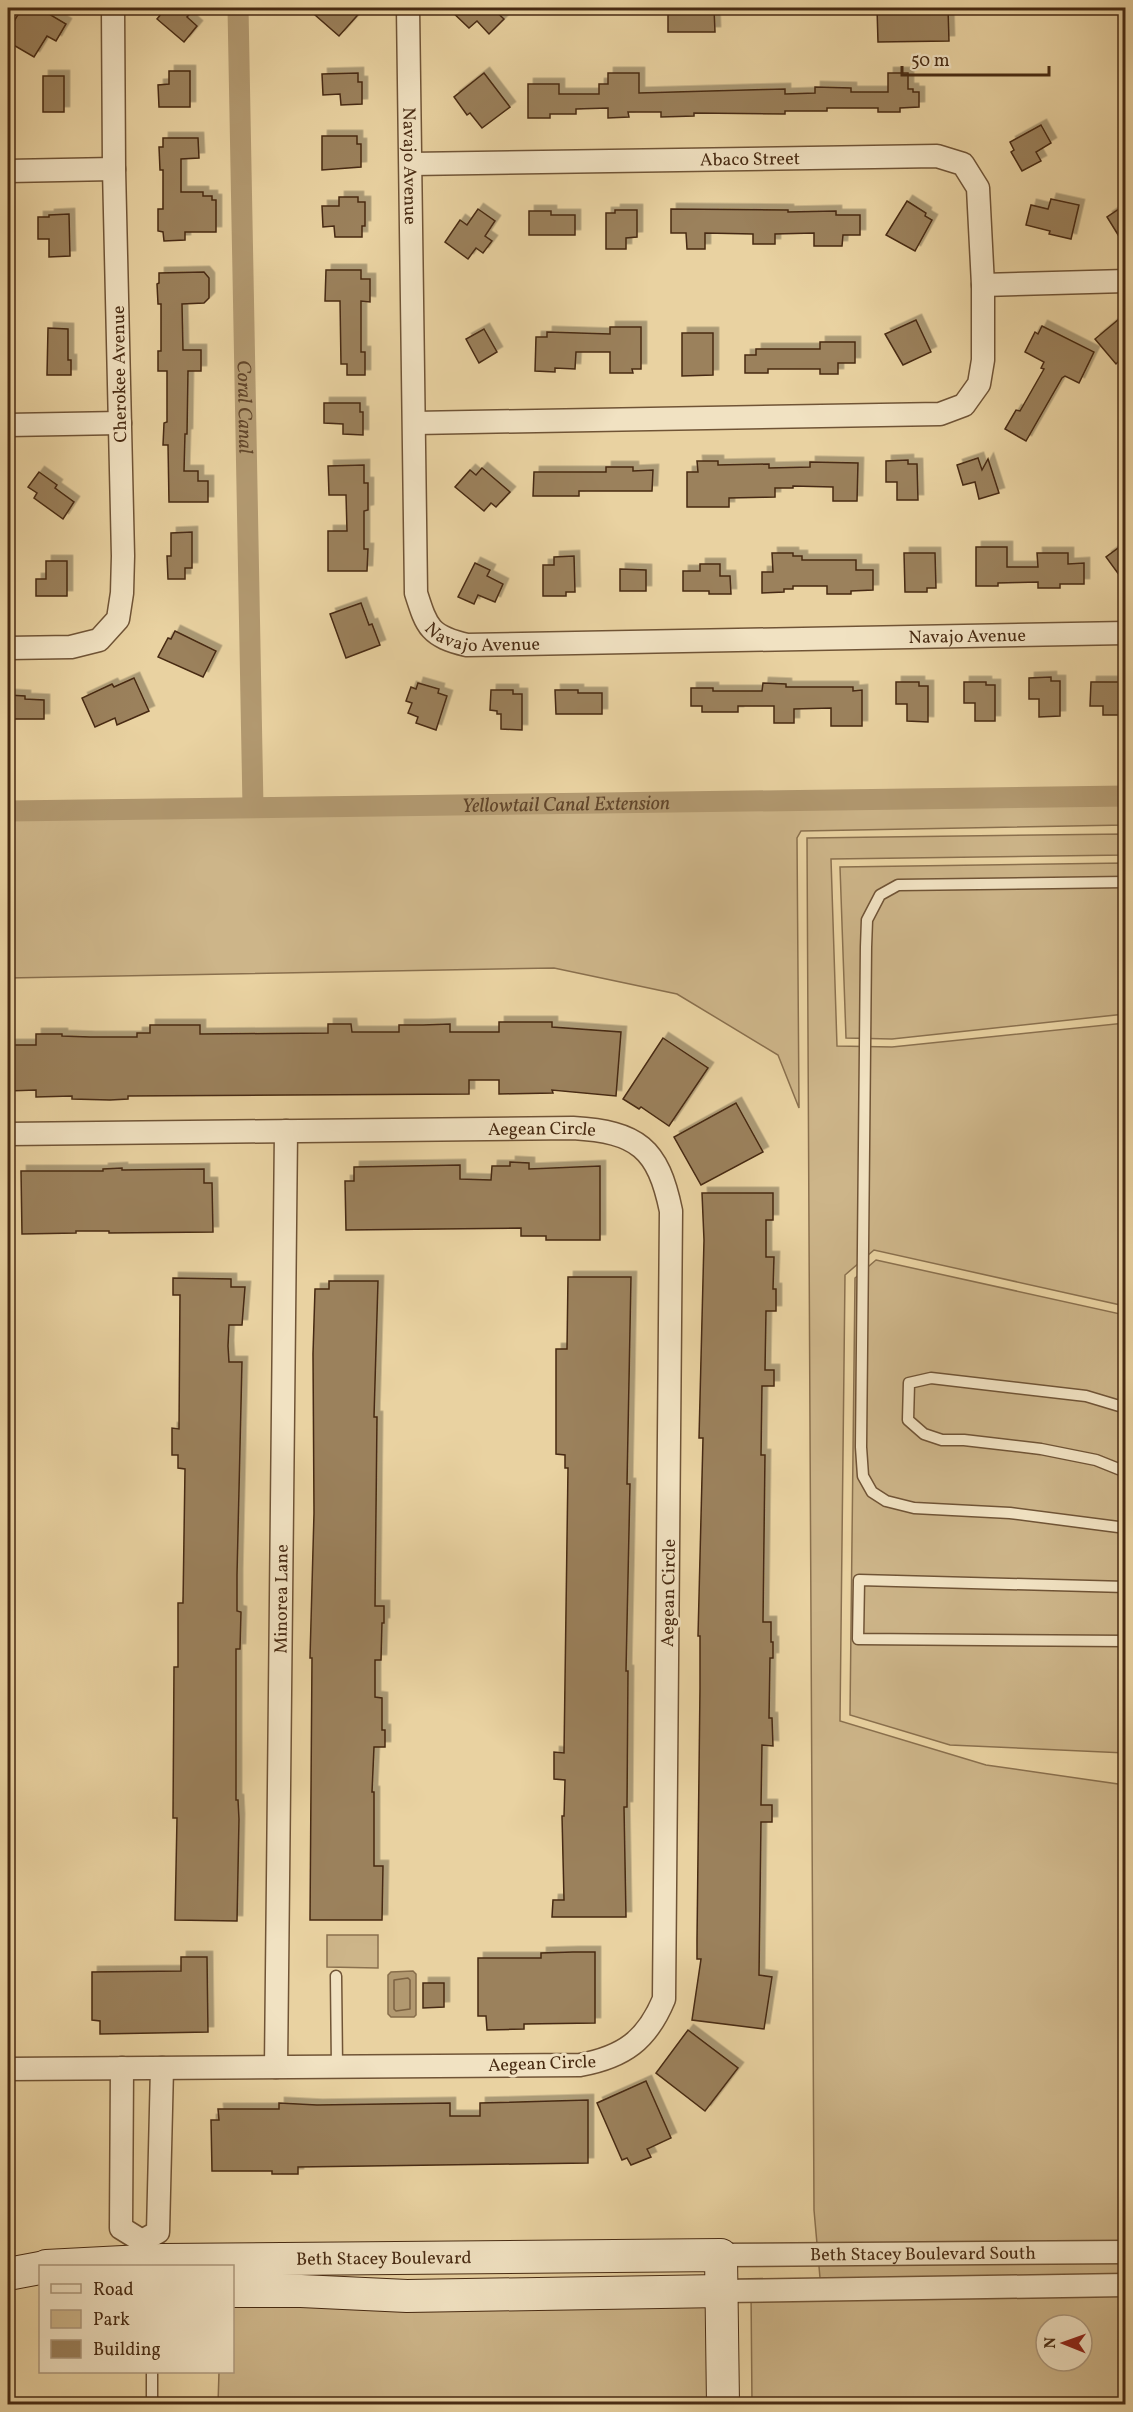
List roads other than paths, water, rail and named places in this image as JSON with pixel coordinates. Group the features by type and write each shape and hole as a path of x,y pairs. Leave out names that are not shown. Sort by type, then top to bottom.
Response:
{"street":[{"name":"Cherokee Avenue","path":"8,648 71,647 99,640 118,620 122,593 123,556 114,169 113,8"},
{"name":"Navajo Avenue","path":"408,8 416,593 425,622 445,640 467,645 1125,633"},
{"name":"Abaco Street","path":"411,164 937,156 963,164 978,188 983,285 983,360 979,384 964,405 940,414 415,423"},
{"path":"8,171 114,169"},
{"path":"983,285 1125,281"},
{"path":"8,426 120,423"},
{"name":"Aegean Circle","path":"8,1134 573,1128 605,1130 630,1140 652,1156 666,1186 671,1211 664,1999 656,2019 624,2051 605,2061 580,2065 8,2069"},
{"name":"Minorea Lane","path":"276,2067 286,1131"},
{"path":"122,2068 121,2228 142,2256 158,2232 162,2068"},
{"name":"Beth Stacey Boulevard South","path":"721,2255 1125,2252"},
{"path":"721,2255 723,2404"},
{"name":"Beth Stacey Boulevard","path":"56,2265 142,2256 721,2255"},
{"path":"8,2274 39,2268"},
{"path":"8,2283 39,2286"},
{"name":"Beth Stacey Boulevard South","path":"722,2291 1125,2285"},
{"name":"Beth Stacey Boulevard","path":"234,2291 300,2291 407,2296 722,2291"}],"lane":[{"path":"1125,882 898,885 880,895 867,920 864,1008 861,1447 863,1476 872,1492 886,1501 914,1508 1010,1513 1125,1528"},
{"path":"1125,1408 1086,1396 931,1378 909,1383 908,1420 924,1434 942,1440 964,1440 1041,1449 1096,1460 1125,1472"},
{"path":"1125,1587 859,1580 858,1639 1125,1641"},
{"path":"336,1976 336,2067"},
{"path":"152,2373 152,2404"}],"water":[{"path":"413,1971 416,1974 416,2015 414,2017 391,2017 388,2014 388,1975 391,1972"}],"waterway":[{"name":"Coral Canal","path":"238,8 253,807"},
{"name":"Yellowtail Canal Extension","path":"8,811 1126,796"}]}
